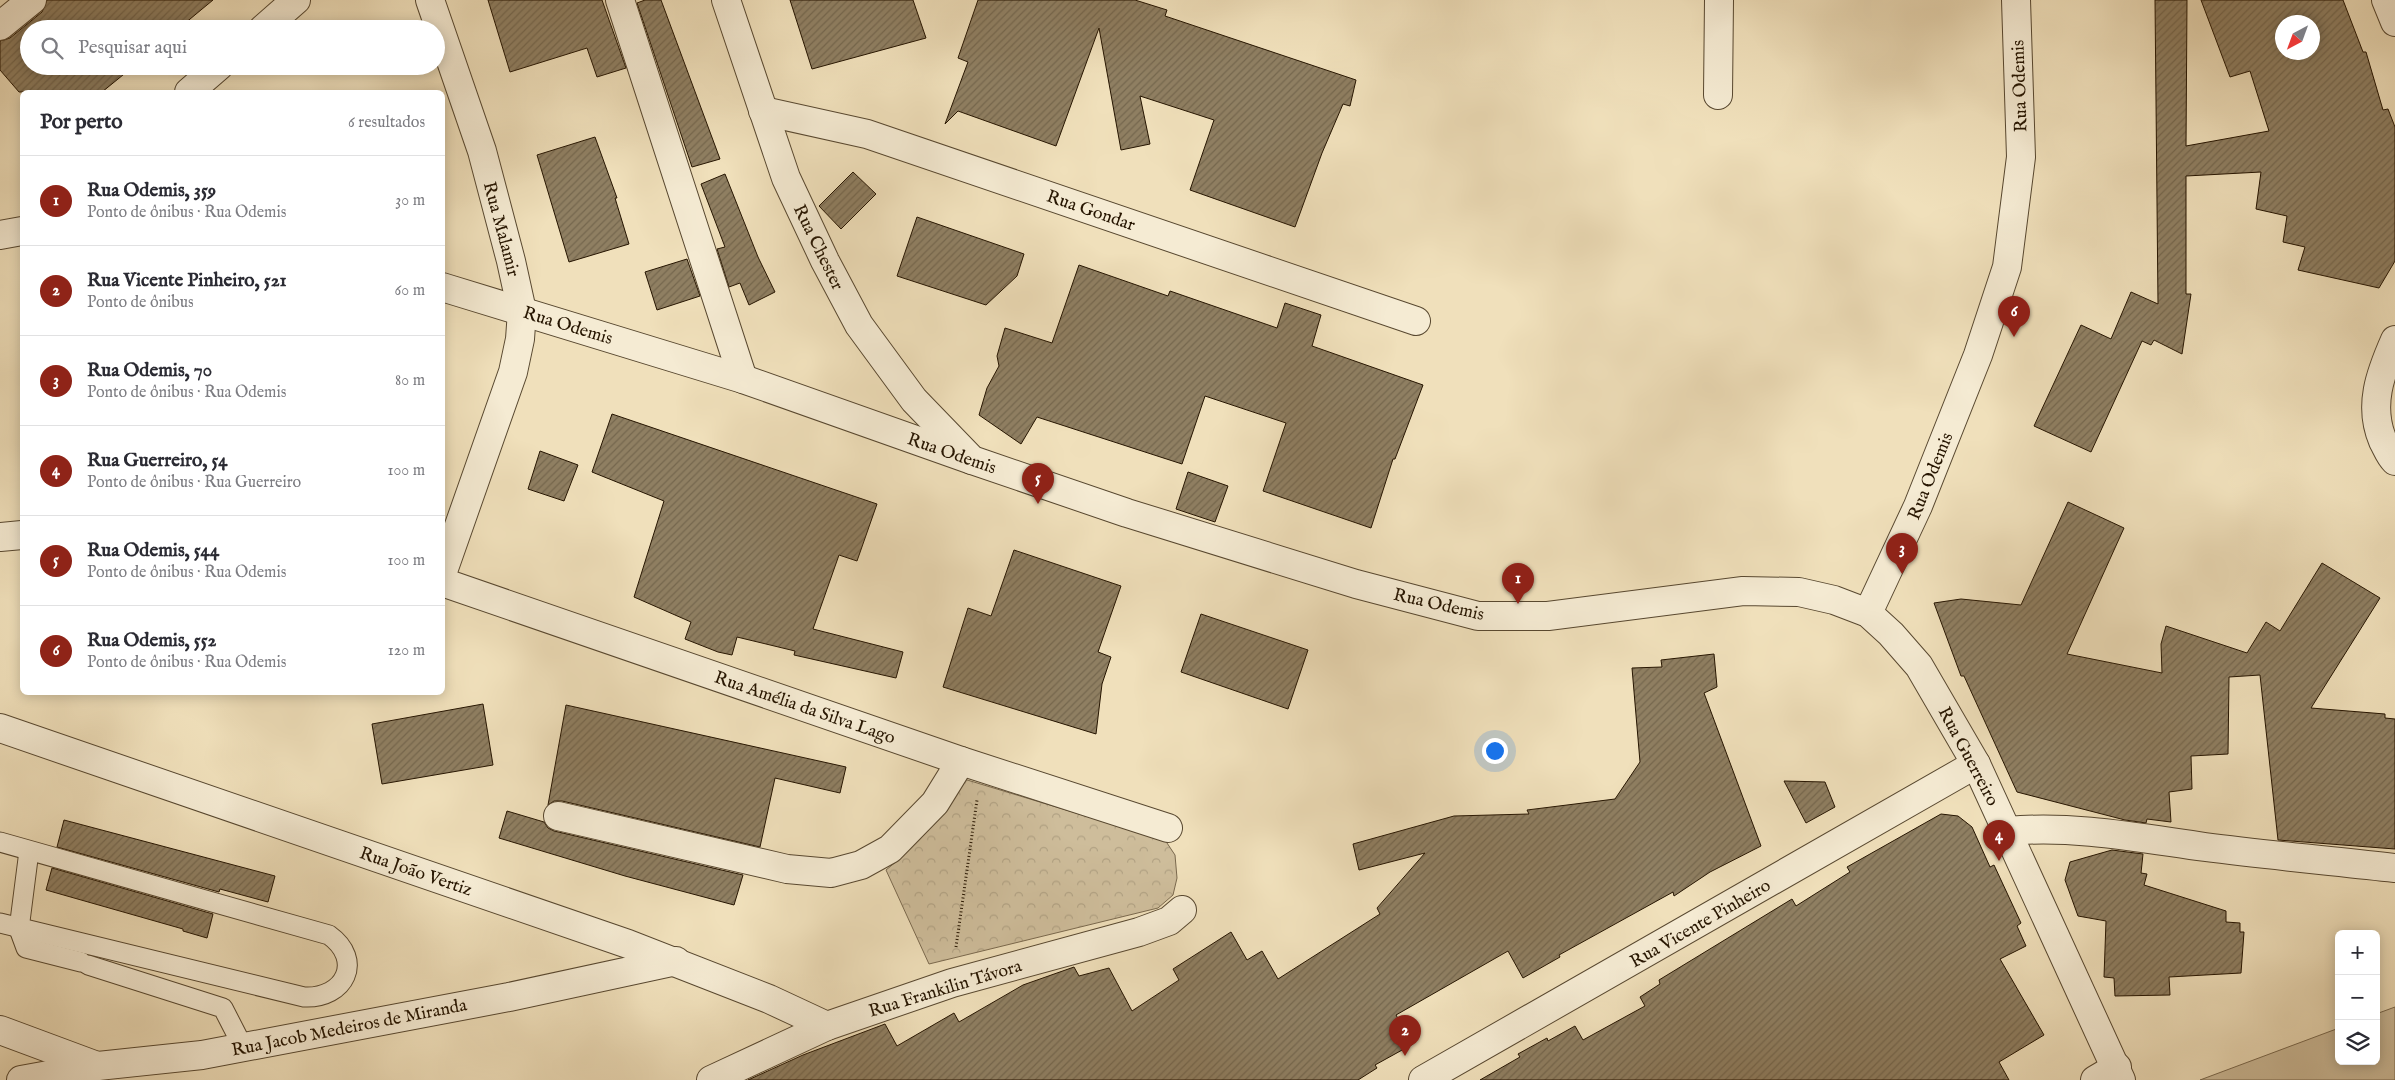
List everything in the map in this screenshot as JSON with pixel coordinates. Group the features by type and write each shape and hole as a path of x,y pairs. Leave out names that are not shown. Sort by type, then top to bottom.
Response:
{"street":[{"path":"0,26 32,0"},
{"path":"273,20 296,0"},
{"name":"Rua Malamir","path":"430,0 437,20"},
{"path":"620,0 743,379"},
{"name":"Rua Chester","path":"726,0 786,178 825,261 859,325 914,400 972,460"},
{"path":"1718,95 1719,0"},
{"name":"Rua Odemis","path":"445,288 743,379 1136,516 1356,584 1478,616 1548,616 1742,591 1799,592 1834,600 1868,612 1918,506 1978,355 2007,268 2021,157 2016,0"},
{"path":"2386,0 2395,22"},
{"name":"Rua Malamir","path":"445,44 482,151 522,311 520,339 513,372 445,565"},
{"path":"191,90 209,75"},
{"name":"Rua Gondar","path":"763,111 867,134 1416,321"},
{"path":"0,235 20,231"},
{"path":"2391,348 2376,391 2376,424 2390,456 2395,461"},
{"path":"0,537 20,535"},
{"name":"Rua Amélia da Silva Lago","path":"445,583 971,764 1168,828"},
{"name":"Rua Guerreiro","path":"1868,612 1891,634 1919,666 1976,764 2008,831 2111,1076"},
{"name":"Rua João Vertiz","path":"0,728 676,961 769,999 826,1026"},
{"path":"558,816 786,869 831,873 861,865 890,849 971,764"},
{"name":"Rua Vicente Pinheiro","path":"1423,1080 1976,764"},
{"path":"2008,831 2038,828 2115,834 2207,847 2395,868"},
{"name":"Rua Frankilin Távora","path":"711,1080 826,1026 952,983 1139,932 1169,920 1182,910"},
{"name":"Rua Jacob Medeiros de Miranda","path":"21,1080 98,1066 202,1055 509,997 676,961"},
{"path":"0,1030 98,1066"}],"lane":[{"path":"0,842 329,935 344,949 347,964 340,985 329,995 304,997 0,923"},
{"path":"28,851 20,929 26,948 84,964 223,1008 243,1047"}],"path":[{"path":"952,983 971,764"}],"green space":[{"path":"964,779 1165,840 1175,855 1177,878 1173,895 1158,908 929,964 886,870 930,829"},
{"path":"2395,1007 2395,1080 2200,1080 2335,1029 2335,1065 2380,1065 2380,1013"}],"building":[{"path":"47,0 213,0 189,20 32,20 42,12"},
{"path":"488,0 602,0 626,68 597,77 587,48 510,72"},
{"path":"645,0 661,0 720,159 692,167 637,3"},
{"path":"790,0 913,0 926,38 812,69"},
{"path":"978,0 1135,0 1167,10 1165,16 1356,80 1350,106 1343,104 1322,153 1295,227 1190,190 1214,120 1140,96 1150,144 1121,150 1099,28 1056,146 958,111 945,124 968,62 958,58"},
{"path":"2155,0 2187,0 2186,146 2269,131 2250,71 2230,77 2201,0 2343,0 2363,52 2366,52 2383,110 2388,109 2395,127 2395,261 2379,288 2298,270 2305,247 2283,242 2287,216 2256,209 2261,172 2186,176 2186,294 2191,294 2182,354 2154,340 2151,345 2142,341 2091,452 2034,426 2081,325 2111,339 2131,292 2158,304"},
{"path":"20,30 20,75 123,75 104,90 20,90 19,92 0,70 0,41 10,38"},
{"path":"595,137 617,198 615,198 629,244 569,262 537,155"},
{"path":"853,172 876,194 841,229 819,206"},
{"path":"725,174 758,257 775,292 749,305 740,283 729,287 717,249 725,247 701,184"},
{"path":"917,217 1024,254 1017,276 986,305 897,276"},
{"path":"687,259 700,296 657,310 645,272"},
{"path":"1079,265 1168,296 1170,291 1277,328 1285,303 1321,315 1312,346 1423,385 1395,459 1393,459 1371,528 1263,491 1286,423 1205,396 1182,464 1037,417 1021,444 979,415 987,388 999,366 997,356 1005,328 1052,343"},
{"path":"612,414 877,504 857,561 839,555 813,629 903,652 896,678 794,655 795,651 737,637 732,655 718,652 685,639 691,622 634,597 664,501 592,472"},
{"path":"540,451 578,465 564,501 528,489"},
{"path":"1188,472 1228,486 1215,522 1176,509"},
{"path":"2068,502 2124,528 2067,654 2162,673 2161,644 2166,626 2247,653 2266,622 2280,631 2322,563 2380,598 2311,708 2385,714 2385,718 2395,719 2395,849 2278,840 2260,675 2229,677 2228,754 2191,756 2192,789 2169,792 2171,822 2147,819 2146,823 2125,820 2017,792 1964,676 1961,676 1934,603 1961,599 2021,605"},
{"path":"1014,550 1121,586 1098,652 1111,657 1102,684 1096,734 943,687 968,608 991,616"},
{"path":"1201,614 1308,650 1288,709 1181,672"},
{"path":"1714,654 1717,687 1704,693 1761,846 1710,872 1674,896 1673,892 1559,955 1560,957 1523,978 1508,951 1396,1015 1413,1044 1375,1065 1377,1068 1358,1080 748,1080 803,1055 885,1024 897,1046 954,1013 959,1022 1023,985 1074,967 1079,976 1109,968 1132,1011 1179,980 1173,969 1231,932 1247,960 1262,951 1278,979 1380,914 1377,908 1425,853 1359,870 1353,844 1454,816 1529,814 1527,810 1615,799 1640,762 1632,668 1662,667 1661,660"},
{"path":"483,704 493,765 382,784 372,724"},
{"path":"566,705 846,767 840,793 775,778 760,847 562,801 554,801 548,805"},
{"path":"1784,781 1825,782 1835,807 1806,823"},
{"path":"507,811 544,822 548,828 554,831 743,875 734,905 625,876 499,838"},
{"path":"1941,814 1958,816 1972,827 1990,867 1994,865 2021,923 2017,926 2026,946 2000,959 2044,1035 1999,1062 2009,1080 1480,1080 1520,1057 1518,1054 1547,1038 1548,1041 1575,1026 1583,1040 1645,1006 1640,997 1660,984 1659,980 1792,899 1796,906 1850,872 1847,867"},
{"path":"64,820 275,876 268,902 220,889 219,892 57,847"},
{"path":"2112,850 2143,854 2141,873 2147,874 2144,885 2226,911 2226,922 2240,923 2240,932 2244,932 2241,973 2169,977 2170,995 2115,996 2114,978 2104,977 2106,921 2078,916 2065,880 2070,862"},
{"path":"52,868 213,914 207,938 183,931 183,929 46,890"}],"place":[{"name":"Rua Odemis, 552","path":"2014,337"},
{"name":"Rua Odemis, 544","path":"1038,504"},
{"name":"Rua Odemis, 70","path":"1902,574"},
{"name":"Rua Odemis, 359","path":"1518,604"},
{"name":"Rua Guerreiro, 54","path":"1999,861"},
{"name":"Rua Vicente Pinheiro, 521","path":"1405,1056"}]}
